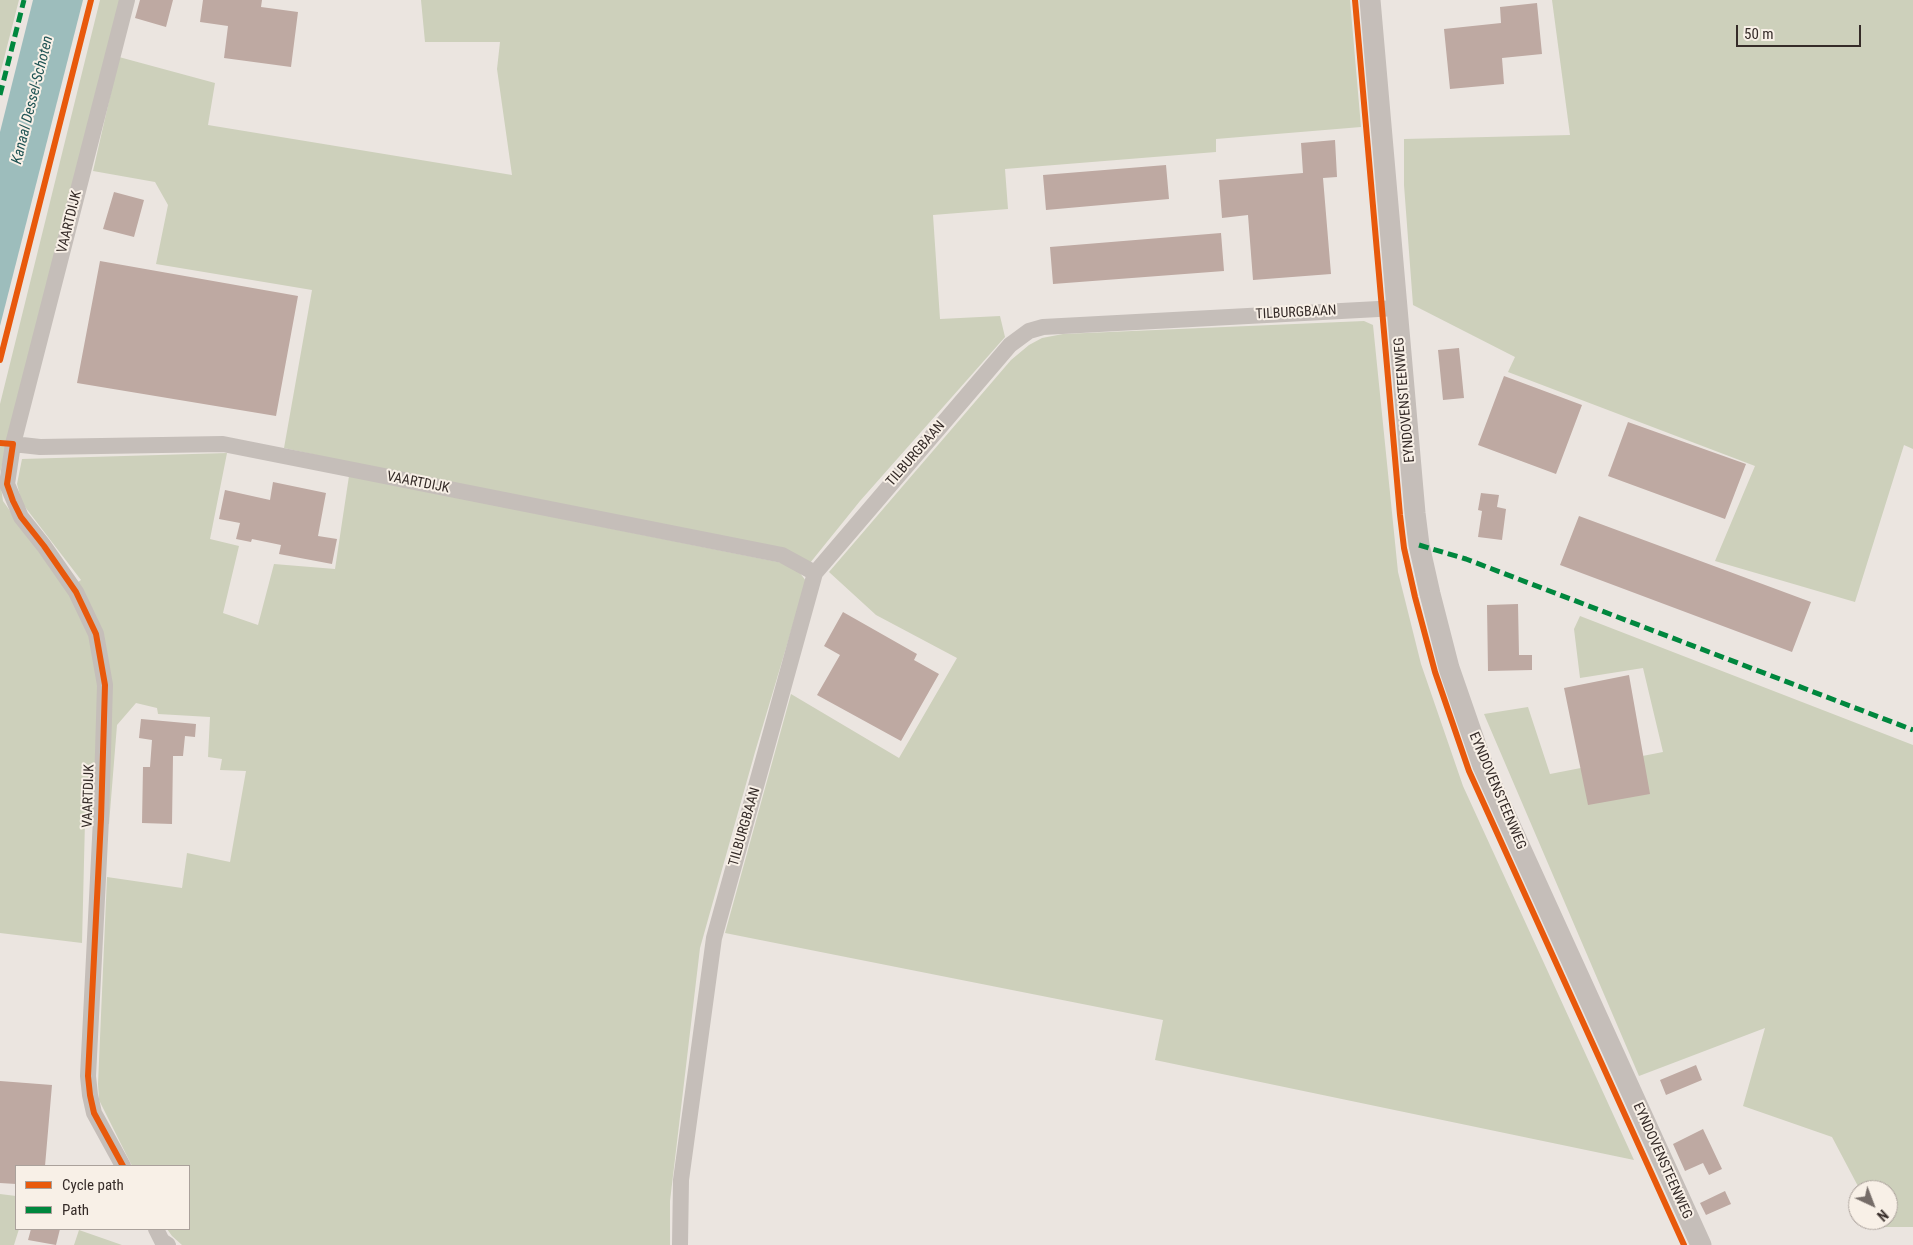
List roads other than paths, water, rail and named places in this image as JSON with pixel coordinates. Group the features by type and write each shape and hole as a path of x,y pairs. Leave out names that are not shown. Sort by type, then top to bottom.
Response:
{"street":[{"name":"VAARTDIJK","path":"122,1165 94,1113 88,1076 105,685 96,634 76,592 21,517 7,484 13,444 127,0"},
{"path":"1370,0 1396,308"},
{"name":"TILBURGBAAN","path":"680,1245 681,1180 714,938 815,572 1010,345 1029,331 1043,327 1396,308"},
{"name":"EYNDOVENSTEENWEG","path":"1396,308 1419,545 1449,668 1483,766 1701,1245"},
{"name":"VAARTDIJK","path":"13,444 40,447 223,444 782,556 815,572"},
{"path":"156,1230 162,1241 168,1245"}],"water":[{"name":"Kanaal Dessel-Schoten","path":"33,0 83,0 0,326 0,132"}]}
